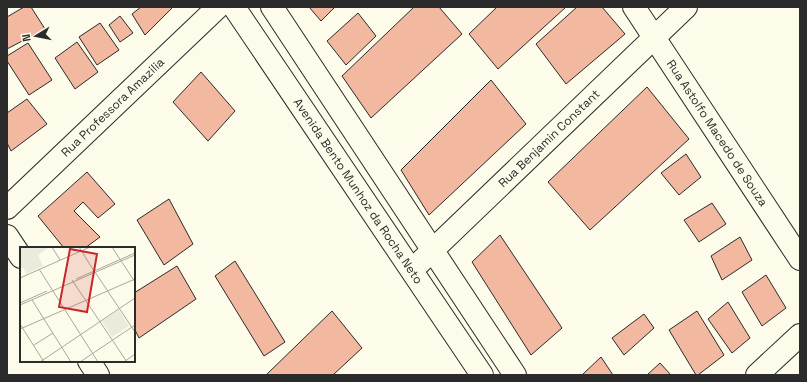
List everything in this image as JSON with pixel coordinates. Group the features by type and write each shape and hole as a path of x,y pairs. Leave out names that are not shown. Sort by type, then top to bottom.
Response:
{"street":[{"name":"Rua Professora Amazilia","path":"7,208 218,7"},
{"name":"Avenida Bento Munhoz da Rocha Neto","path":"234,7 482,375"},
{"path":"272,7 516,375"},
{"name":"Rua Astolfo Macedo de Souza","path":"634,7 800,259"},
{"name":"Rua Benjamin Constant","path":"412,270 686,7"},
{"path":"7,236 20,256"},
{"path":"462,345 485,330"},
{"path":"757,375 800,335"},
{"path":"90,362 98,375"}],"building":[{"path":"24,7 31,7 45,29 7,49 7,17"},
{"path":"141,7 173,7 145,35 132,14"},
{"path":"309,7 335,7 321,21"},
{"path":"414,7 439,7 462,34 371,118 342,76"},
{"path":"497,7 566,7 498,69 469,34"},
{"path":"577,7 602,7 625,34 566,84 536,44"},
{"path":"358,13 376,36 346,65 327,41"},
{"path":"120,16 133,33 120,42 109,25"},
{"path":"100,23 119,50 97,65 79,37"},
{"path":"77,42 98,72 75,89 55,58"},
{"path":"28,43 52,80 29,95 7,61 7,56"},
{"path":"201,72 235,111 208,141 173,102"},
{"path":"491,80 526,124 429,215 401,170"},
{"path":"647,87 689,139 590,230 548,182"},
{"path":"27,99 47,124 11,151 7,143 7,113"},
{"path":"686,154 701,177 679,195 661,173"},
{"path":"87,172 115,204 98,218 83,202 74,211 100,237 86,247 63,247 38,216"},
{"path":"169,199 193,244 164,265 137,220"},
{"path":"712,203 726,224 699,242 684,220"},
{"path":"500,235 562,328 531,355 472,262"},
{"path":"740,237 752,260 722,280 711,256"},
{"path":"235,261 285,342 264,356 215,276"},
{"path":"177,266 196,299 139,338 135,330 135,292"},
{"path":"766,275 786,308 762,326 742,292"},
{"path":"728,302 750,338 732,353 708,319"},
{"path":"332,311 362,348 333,375 266,375"},
{"path":"697,311 724,355 696,375 669,330"},
{"path":"644,314 654,328 624,355 612,338"},
{"path":"601,357 613,375 582,375"},
{"path":"660,363 671,375 647,375"}]}
